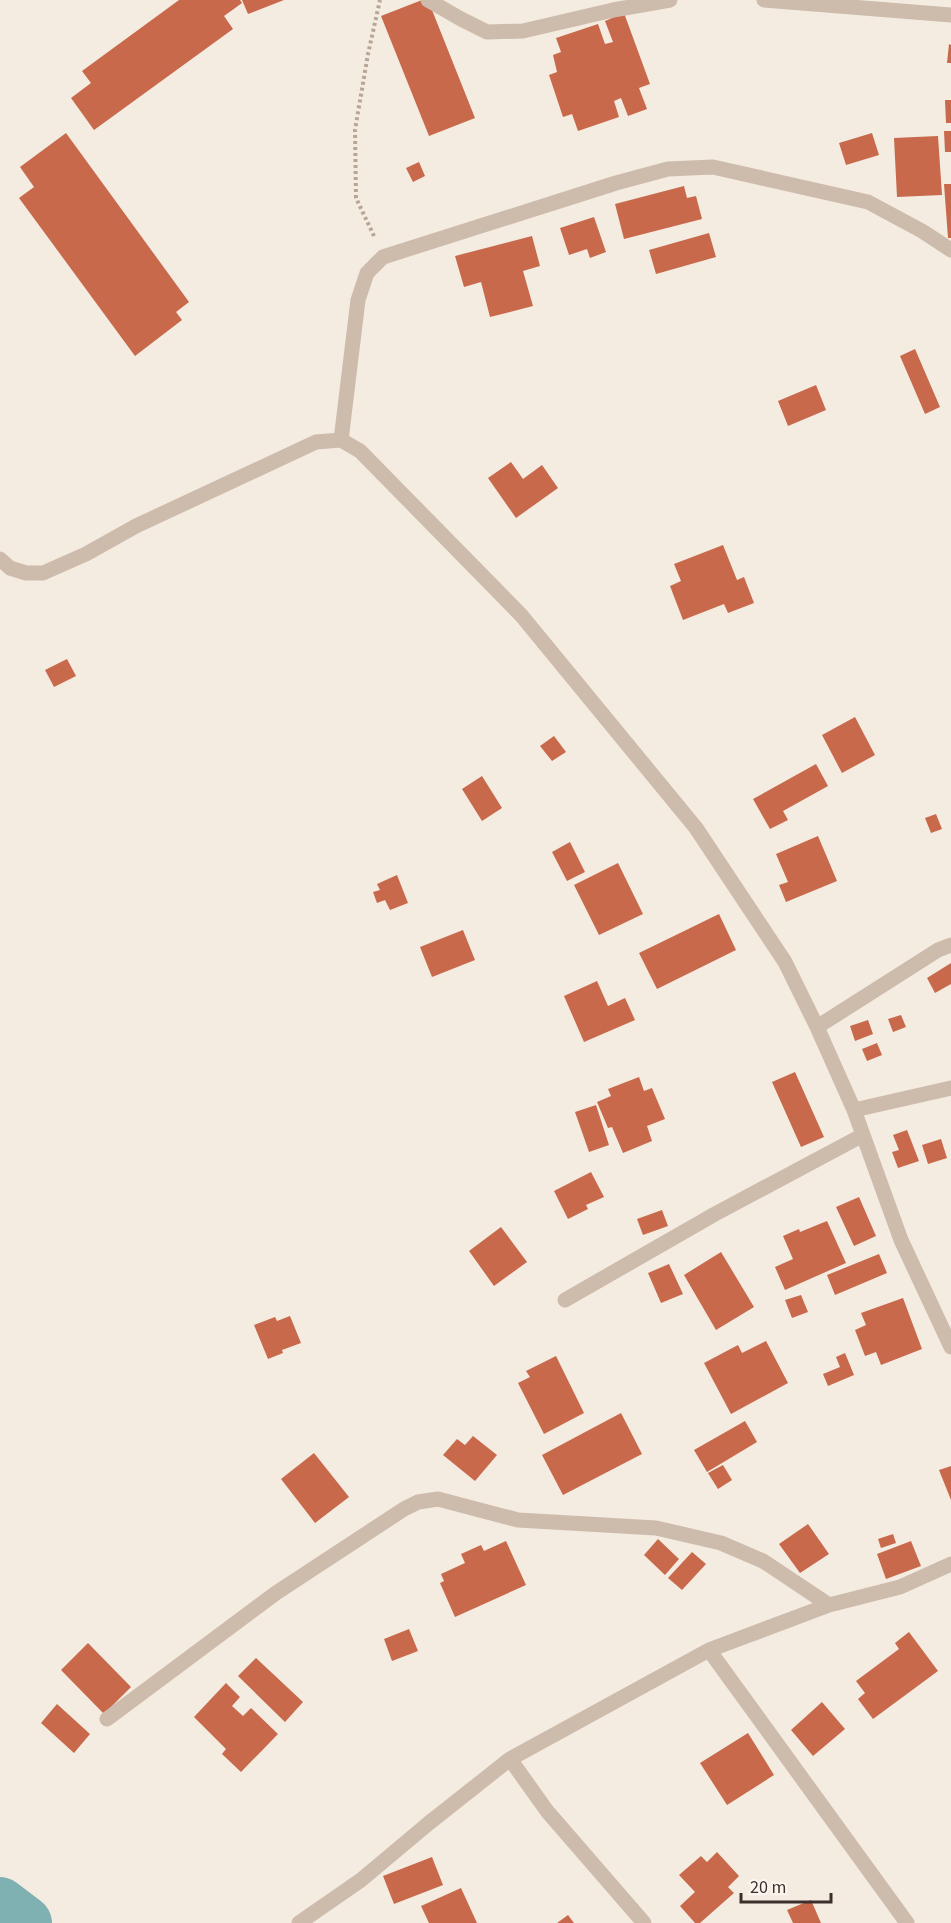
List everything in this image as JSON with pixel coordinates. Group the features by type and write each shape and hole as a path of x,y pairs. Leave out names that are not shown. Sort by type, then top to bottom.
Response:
{"street":[{"path":"428,0 487,32 523,32 613,10 670,0"},
{"path":"764,0 951,15"},
{"path":"341,440 358,300 367,273 383,257 616,183 668,169 713,167 868,202 922,231 951,250"},
{"path":"0,559 10,568 26,573 43,573 86,554 136,526 316,442 341,440 360,451 521,615 696,828 785,962 854,1110 901,1240 951,1347"},
{"path":"817,1027 938,950 951,945"},
{"path":"854,1110 951,1088"},
{"path":"565,1300 715,1214 862,1135"},
{"path":"107,1719 276,1593 418,1502 438,1499 518,1520 656,1528 721,1543 763,1562 828,1605"},
{"path":"299,1923 361,1880 510,1759 709,1650 828,1605 900,1587 951,1564"},
{"path":"709,1650 907,1923"},
{"path":"510,1759 547,1811 644,1923"}],"path":[{"path":"380,0 355,130 355,165 356,198 383,257"}],"building":[{"path":"179,0 240,0 242,3 224,16 233,29 94,130 71,98 91,83 82,71"},
{"path":"242,0 284,0 248,14"},
{"path":"422,0 428,0 475,118 429,136 381,16"},
{"path":"624,13 650,84 639,88 647,109 628,116 621,98 614,101 619,117 578,131 572,114 563,117 549,75 557,72 553,55 561,52 556,38 598,24 605,44 613,42 605,21"},
{"path":"949,44 951,45 951,63 947,63"},
{"path":"945,100 951,100 951,123 946,123"},
{"path":"944,131 951,131 951,152 945,152"},
{"path":"66,133 189,302 176,312 182,320 135,356 19,198 34,187 20,167"},
{"path":"872,133 879,155 846,165 839,143"},
{"path":"938,136 942,195 897,197 894,138"},
{"path":"419,162 425,176 413,182 406,168"},
{"path":"944,184 951,184 951,238 948,238"},
{"path":"684,186 687,198 696,196 702,219 624,239 615,204"},
{"path":"594,217 606,252 590,258 587,249 569,255 560,228"},
{"path":"709,233 716,257 656,274 649,250"},
{"path":"532,236 540,266 523,271 533,306 490,317 481,282 464,287 455,256"},
{"path":"915,349 940,407 925,414 900,356"},
{"path":"816,385 826,410 788,426 778,401"},
{"path":"511,462 523,479 542,465 558,488 516,518 488,478"},
{"path":"723,545 737,580 744,577 754,603 728,613 724,604 683,620 670,586 681,581 674,564"},
{"path":"67,659 76,676 54,687 45,670"},
{"path":"855,717 875,755 842,773 822,735"},
{"path":"554,736 566,752 552,761 540,746"},
{"path":"816,764 828,786 783,811 788,820 770,829 753,799"},
{"path":"482,776 502,808 482,821 462,789"},
{"path":"936,814 942,829 931,833 925,818"},
{"path":"818,836 837,881 786,902 779,885 788,882 776,854"},
{"path":"570,842 585,872 567,881 552,852"},
{"path":"618,863 643,914 599,935 574,885"},
{"path":"397,875 408,903 390,910 385,900 377,903 373,892 380,890 377,884"},
{"path":"719,914 736,950 657,989 639,953"},
{"path":"463,930 475,960 432,977 420,947"},
{"path":"951,963 951,984 935,993 927,978"},
{"path":"597,981 608,1006 625,998 635,1020 584,1042 564,996"},
{"path":"901,1015 906,1027 893,1032 888,1019"},
{"path":"868,1020 873,1034 855,1041 850,1026"},
{"path":"877,1043 882,1055 867,1061 862,1049"},
{"path":"795,1072 824,1137 801,1147 772,1082"},
{"path":"639,1077 644,1091 652,1088 665,1119 647,1126 652,1141 623,1153 612,1127 608,1128 597,1102 611,1096 608,1089"},
{"path":"596,1105 609,1145 589,1152 575,1112"},
{"path":"907,1130 919,1161 898,1168 892,1152 899,1150 893,1135"},
{"path":"941,1139 947,1158 928,1164 922,1145"},
{"path":"591,1172 604,1197 586,1205 588,1209 568,1219 554,1191"},
{"path":"859,1197 876,1236 854,1246 836,1207"},
{"path":"662,1210 668,1226 643,1235 637,1219"},
{"path":"827,1221 846,1263 785,1290 775,1267 793,1259 783,1236"},
{"path":"501,1227 527,1262 494,1286 469,1251"},
{"path":"721,1252 754,1307 716,1330 684,1275"},
{"path":"879,1254 887,1273 835,1295 827,1275"},
{"path":"669,1264 683,1294 661,1303 648,1273"},
{"path":"801,1295 808,1312 792,1318 785,1300"},
{"path":"903,1298 922,1349 881,1365 876,1352 865,1356 855,1330 866,1325 861,1313"},
{"path":"290,1316 301,1343 282,1350 283,1353 268,1359 254,1325 275,1317 277,1321"},
{"path":"766,1341 788,1383 731,1414 704,1363 738,1345 742,1353"},
{"path":"845,1353 854,1375 828,1386 823,1374 840,1367 836,1357"},
{"path":"556,1356 584,1413 544,1434 518,1383 530,1377 526,1371"},
{"path":"621,1413 642,1454 563,1495 542,1455"},
{"path":"745,1421 757,1442 707,1472 694,1450"},
{"path":"473,1436 497,1455 475,1481 443,1455 457,1439 465,1445"},
{"path":"314,1453 349,1497 315,1523 281,1479"},
{"path":"723,1465 732,1480 718,1489 708,1473"},
{"path":"951,1466 951,1500 939,1470"},
{"path":"808,1524 829,1554 800,1573 779,1544"},
{"path":"893,1534 896,1543 881,1548 878,1539"},
{"path":"658,1539 679,1559 665,1575 644,1555"},
{"path":"506,1541 526,1585 455,1617 440,1583 444,1581 441,1574 465,1563 461,1554 481,1545 484,1551"},
{"path":"911,1541 921,1566 886,1579 877,1554"},
{"path":"692,1552 706,1564 682,1590 668,1578"},
{"path":"409,1629 418,1651 392,1661 384,1639"},
{"path":"909,1632 938,1671 873,1719 858,1699 865,1693 856,1681 899,1649 895,1643"},
{"path":"88,1643 131,1687 104,1714 61,1670"},
{"path":"256,1658 303,1702 285,1722 238,1676"},
{"path":"226,1683 240,1697 232,1706 243,1716 251,1708 278,1734 241,1772 222,1754 226,1749 194,1717"},
{"path":"822,1702 845,1729 813,1756 791,1730"},
{"path":"57,1704 90,1734 74,1753 41,1723"},
{"path":"748,1733 774,1775 727,1805 700,1763"},
{"path":"717,1852 739,1876 728,1887 734,1893 700,1923 695,1923 680,1906 695,1892 679,1875 701,1856 707,1862"},
{"path":"432,1857 443,1885 394,1904 383,1876"},
{"path":"461,1888 477,1923 429,1923 421,1906"},
{"path":"811,1900 821,1923 793,1923 787,1910"},
{"path":"568,1915 574,1923 557,1923"}],"waterway":[{"path":"0,1904 25,1923"}]}
